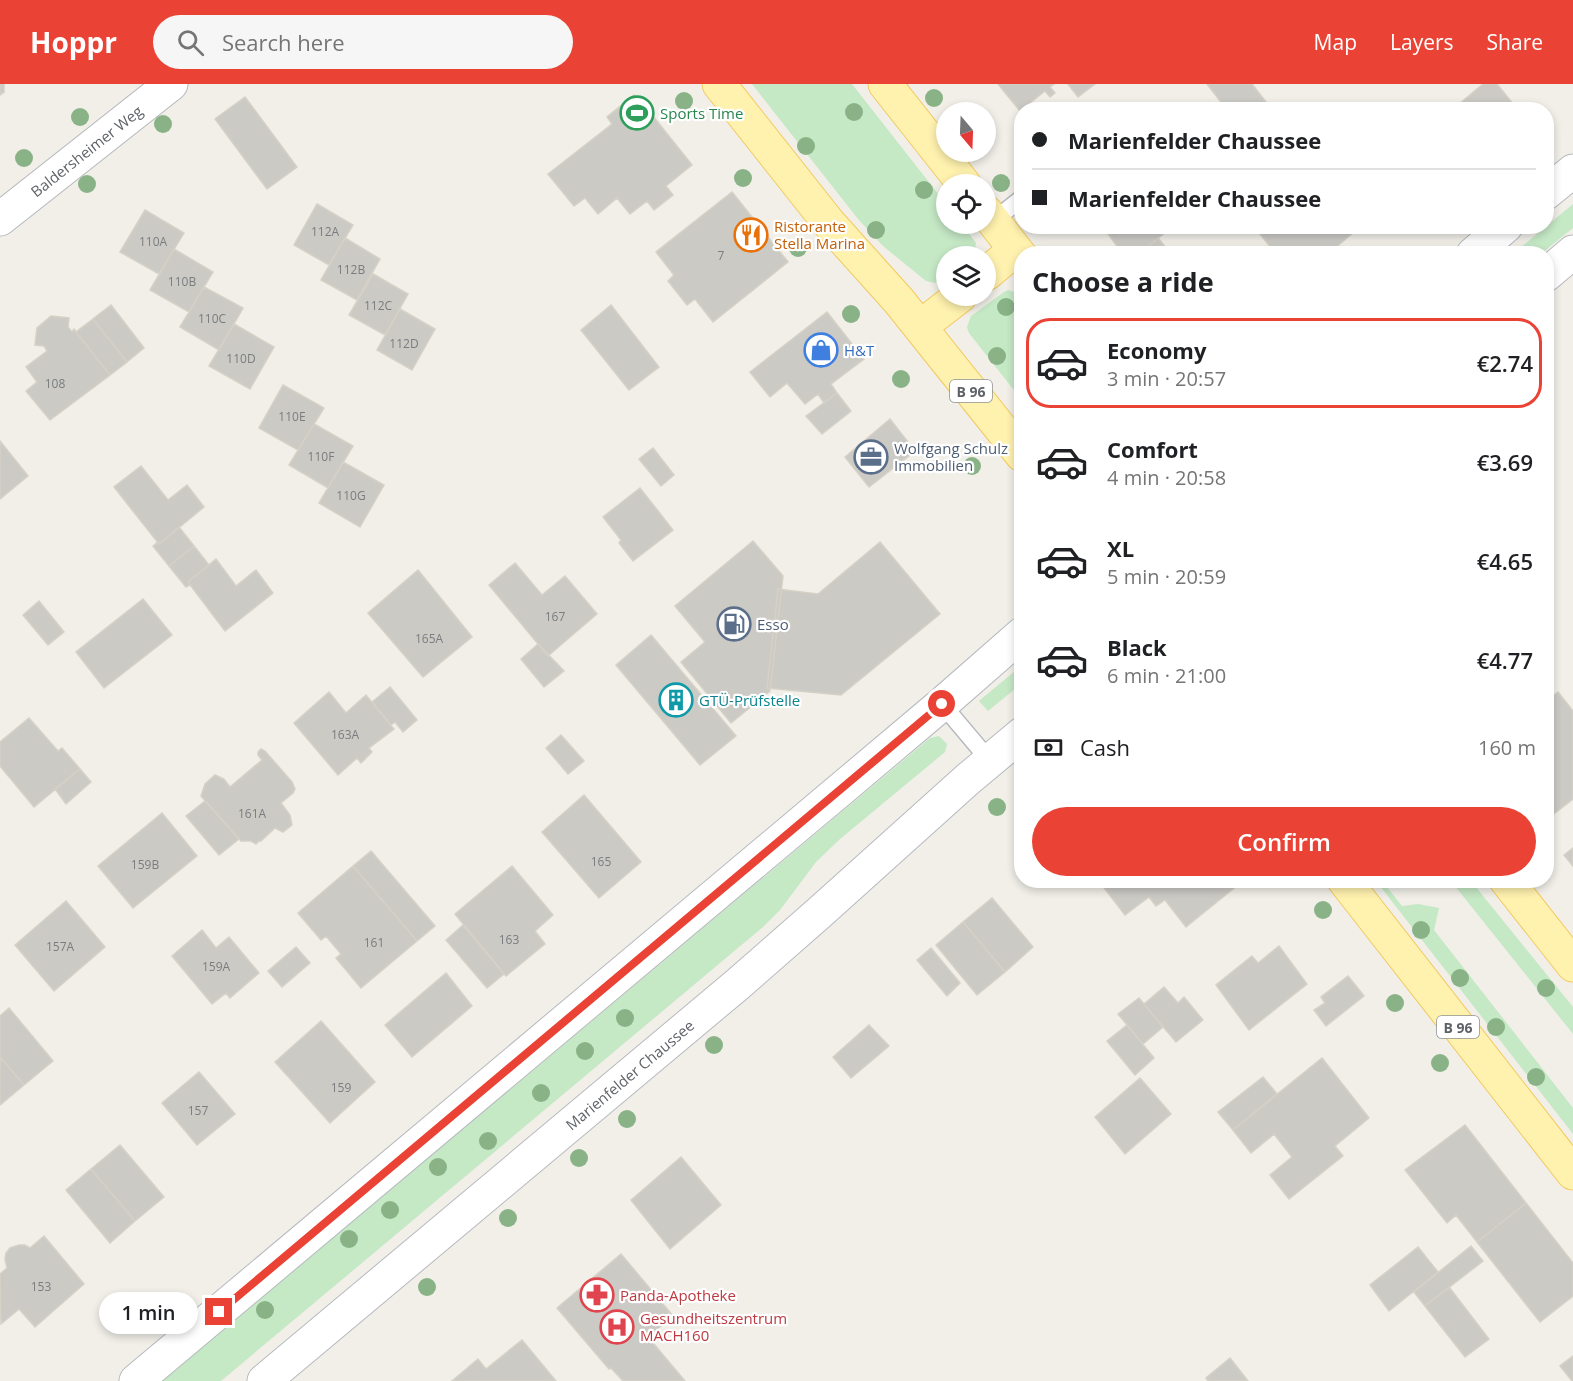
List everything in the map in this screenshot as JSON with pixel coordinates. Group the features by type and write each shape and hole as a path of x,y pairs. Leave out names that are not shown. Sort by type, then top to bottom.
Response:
{"main road":[{"name":"Baldersheimer Weg","path":"0,219 171,84"},
{"name":"B 96","path":"719,84 829,223 921,327 1014,445"},
{"path":"885,84 956,174"},
{"path":"1554,186 1573,171"},
{"path":"996,225 1014,249"},
{"path":"1482,246 1497,234"},
{"path":"1554,267 1573,252"},
{"path":"996,268 1014,256"},
{"path":"921,327 947,306"},
{"path":"136,1381 1014,641"},
{"name":"Marienfelder Chaussee","path":"264,1381 738,984 1014,741"},
{"name":"B 96","path":"1350,888 1573,1173"},
{"path":"1512,888 1573,965"}],"lane":[{"path":"996,212 1014,202"},
{"path":"942,704 990,761"}],"green space":[{"path":"752,84 852,84 936,191 936,234 969,234 976,246 936,246 936,282 926,281 883,246 858,219"},
{"path":"1573,204 1573,228 1551,246 1522,246 1537,234 1554,234 1554,220"},
{"path":"1008,290 1014,292 1014,390 969,333 967,327 971,316 985,306 996,306 996,298"},
{"path":"1014,672 1014,690 988,711 979,701"},
{"path":"939,736 947,744 945,752 840,839 816,862 780,910 763,927 221,1381 162,1381 930,738"},
{"path":"1381,888 1388,888 1402,906 1418,904 1439,908 1434,930 1573,1108 1573,1134"},
{"path":"1457,888 1477,888 1573,1007 1573,1034"}],"building":[{"path":"0,84 4,84 4,92 0,95"},
{"path":"998,84 1054,84 1050,87 1055,93 1050,97 1045,91 1031,102 1014,104"},
{"path":"1068,84 1095,84 1078,97"},
{"path":"1207,84 1252,84 1266,102 1221,102"},
{"path":"1483,84 1497,84 1512,102 1462,102"},
{"path":"634,95 692,165 666,186 673,195 654,210 647,201 630,214 617,198 598,214 585,198 574,206 548,174 612,124 607,117"},
{"path":"245,97 297,167 267,189 215,119"},
{"path":"732,192 788,262 713,322 695,299 687,305 668,281 674,275 656,252"},
{"path":"317,204 353,225 329,265 294,245"},
{"path":"145,210 184,233 159,274 120,252"},
{"path":"1108,234 1163,234 1149,246 1117,246"},
{"path":"1260,234 1352,234 1337,246 1270,246"},
{"path":"345,238 380,259 357,300 321,280"},
{"path":"1158,238 1164,246 1148,246"},
{"path":"174,249 213,272 189,312 150,290"},
{"path":"373,274 408,294 385,335 349,315"},
{"path":"204,287 243,308 219,350 180,327"},
{"path":"111,305 144,348 127,362 93,319"},
{"path":"611,305 659,367 629,390 581,330"},
{"path":"400,309 435,329 412,370 377,350"},
{"path":"827,312 864,359 831,384 837,393 824,403 818,394 805,404 787,383 770,397 750,372"},
{"path":"51,316 69,318 68,327 72,332 74,329 110,375 50,420 26,391 37,382 26,367 47,351 44,346 35,345 37,328"},
{"path":"93,319 127,362 110,375 76,332"},
{"path":"234,324 274,347 250,389 209,366"},
{"path":"283,385 324,408 298,450 259,428"},
{"path":"837,393 851,411 822,434 806,416"},
{"path":"890,419 915,451 869,487 845,457"},
{"path":"314,424 353,446 328,488 289,465"},
{"path":"0,441 28,476 0,499"},
{"path":"653,448 674,475 661,486 639,459"},
{"path":"343,462 384,485 360,527 319,503"},
{"path":"141,466 168,500 187,485 204,507 159,544 114,487"},
{"path":"640,488 673,530 633,561 619,543 621,540 603,517"},
{"path":"179,527 194,546 169,566 153,546 158,542 159,544"},
{"name":"Esso","path":"753,541 783,576 770,691 731,723 681,662 705,642 675,606"},
{"path":"880,542 940,614 841,695 767,688 778,589 818,594"},
{"path":"194,546 209,565 188,582 190,585 186,587 169,566"},
{"path":"216,559 236,586 256,570 273,593 225,631 188,582"},
{"path":"515,563 542,595 565,576 597,614 548,656 489,585"},
{"path":"418,570 472,637 423,677 368,613"},
{"path":"143,599 172,635 104,688 76,652"},
{"path":"39,601 64,632 48,645 23,615"},
{"name":"GTÜ-Prüfstelle","path":"651,635 736,736 700,765 616,665"},
{"path":"538,644 564,671 544,687 521,659"},
{"path":"390,687 417,720 403,732 395,722 391,725 372,702"},
{"path":"329,692 346,713 366,695 394,729 369,748 372,752 361,763 357,758 338,775 294,723"},
{"path":"1558,692 1573,711 1573,799 1554,814 1554,695"},
{"path":"29,718 58,751 62,748 80,769 34,807 0,766 0,742"},
{"path":"561,735 584,761 568,774 546,748"},
{"path":"261,749 292,782 295,789 281,803 290,815 292,825 283,832 275,828 256,844 251,841 241,841 201,796 205,784 215,775 224,779 230,787 262,760 258,755"},
{"path":"80,769 91,782 66,804 55,789"},
{"path":"584,795 641,862 599,898 542,832"},
{"path":"205,801 239,839 219,855 186,816"},
{"path":"162,813 197,856 133,908 98,866"},
{"path":"1573,848 1573,866 1564,855"},
{"path":"371,851 435,926 417,941 353,866"},
{"path":"353,866 417,941 361,988 336,958 341,954 326,936 321,940 298,913"},
{"path":"512,866 553,915 535,931 545,944 506,976 455,914"},
{"path":"1104,888 1234,888 1186,927 1165,900 1156,906 1149,897 1125,915"},
{"path":"992,898 1033,947 1005,972 963,922"},
{"path":"66,901 105,947 54,991 15,945"},
{"path":"963,922 1005,972 977,995 936,945"},
{"path":"463,925 504,974 487,988 446,940"},
{"path":"202,930 216,948 229,937 259,973 230,998 226,993 212,1004 172,956"},
{"path":"1279,946 1307,984 1249,1030 1216,985 1252,956 1258,963"},
{"path":"296,947 310,963 282,987 268,971"},
{"path":"931,948 960,983 947,996 917,960"},
{"path":"446,973 472,1006 412,1057 385,1025"},
{"path":"1348,976 1364,996 1326,1026 1314,1010 1325,1003 1321,997"},
{"path":"1164,987 1178,1003 1184,997 1203,1020 1176,1042 1144,1004"},
{"path":"1139,998 1163,1027 1143,1044 1118,1014"},
{"path":"9,1008 53,1061 24,1085 0,1057 0,1016"},
{"path":"321,1021 375,1082 330,1123 275,1062"},
{"path":"869,1025 889,1046 851,1078 833,1057"},
{"path":"1127,1025 1154,1058 1135,1075 1107,1041"},
{"path":"0,1057 24,1085 0,1105"},
{"path":"1322,1058 1369,1118 1335,1146 1343,1156 1289,1199 1270,1175 1292,1157 1274,1134 1251,1153 1233,1130"},
{"path":"199,1072 235,1114 197,1145 162,1103"},
{"path":"1263,1077 1277,1094 1233,1130 1218,1112"},
{"path":"1140,1078 1171,1114 1125,1154 1095,1117"},
{"path":"1465,1125 1526,1203 1477,1242 1456,1215 1447,1223 1405,1170"},
{"path":"120,1145 164,1197 135,1221 91,1169"},
{"path":"681,1157 721,1205 670,1249 631,1200"},
{"path":"91,1169 135,1221 110,1243 66,1190"},
{"path":"1526,1203 1573,1263 1573,1296 1540,1322 1477,1242"},
{"path":"44,1236 84,1284 35,1327 19,1309 1,1324 0,1274 7,1268 6,1253 10,1248 19,1245 30,1248"},
{"path":"1471,1246 1483,1261 1425,1306 1414,1292"},
{"path":"1418,1247 1438,1272 1389,1311 1370,1285"},
{"name":"Gesundheitszentrum MACH160","path":"621,1254 673,1316 648,1337 685,1381 623,1381 611,1368 609,1369 557,1308"},
{"path":"1449,1287 1489,1339 1465,1357 1425,1306"},
{"path":"522,1340 556,1381 452,1381 478,1359 486,1369"},
{"path":"1573,1356 1573,1381 1572,1381 1560,1366"},
{"path":"1230,1358 1248,1381 1208,1381 1206,1378"}],"place":[{"name":"Sports Time","path":"637,113"},
{"name":"Ristorante Stella Marina","path":"751,235"},
{"name":"H&T","path":"821,350"},
{"name":"Wolfgang Schulz Immobilien","path":"871,457"},
{"name":"Esso","path":"734,624"},
{"name":"GTÜ-Prüfstelle","path":"676,700"},
{"name":"Panda-Apotheke","path":"597,1295"},
{"name":"Gesundheitszentrum MACH160","path":"617,1327"}],"route":[{"path":"219,1312 942,704"}]}
